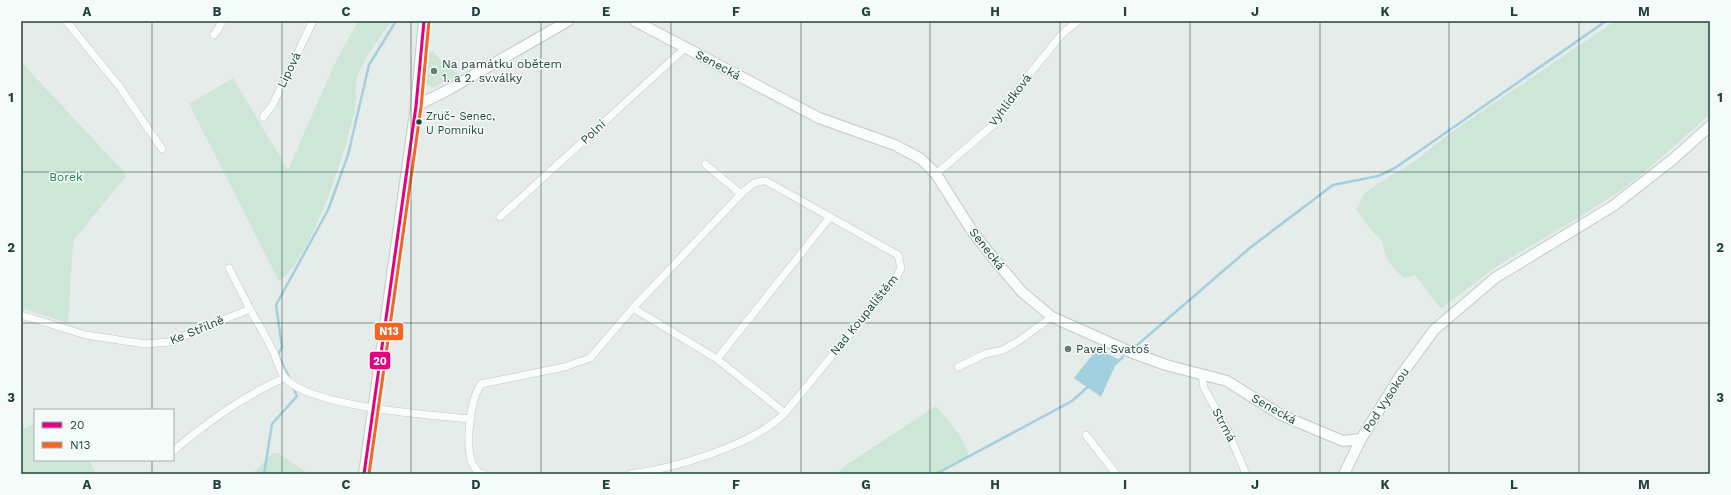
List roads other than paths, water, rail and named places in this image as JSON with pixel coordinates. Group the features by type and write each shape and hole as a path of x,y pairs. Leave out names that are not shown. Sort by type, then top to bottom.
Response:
{"street":[{"path":"66,21 119,86 162,149"},
{"path":"214,35 223,21"},
{"name":"Lipová","path":"263,117 272,106 313,21"},
{"path":"364,474 416,106 424,21"},
{"path":"416,106 448,90 568,21"},
{"name":"Senecká","path":"635,21 819,118 895,145 921,159 936,174 972,231 994,259 1022,292 1052,316 1133,353 1202,376 1227,381 1280,415 1343,441 1361,439"},
{"name":"Vyhlídková","path":"936,174 993,125 1022,82 1062,34 1078,21"},
{"name":"Polní","path":"500,217 684,48"},
{"name":"Pod Vysokou","path":"1344,474 1361,439 1399,378 1434,330 1495,278 1613,206 1672,160 1710,126"},
{"path":"705,164 741,194"},
{"name":"Nad Koupalištěm","path":"484,474 479,473 471,462 469,444 471,419 476,392 481,384 564,367 590,358 633,308 753,183 759,180 766,181 898,255 901,268 897,276 785,413 775,422 739,442 696,459 631,474"},
{"path":"717,358 830,217"},
{"path":"229,268 273,349 284,378 296,388 309,394 374,408 471,419"},
{"path":"633,308 717,358 785,413"},
{"name":"Ke Střílně","path":"21,315 86,336 145,344 169,342 250,309"},
{"path":"958,366 985,354 1003,350 1017,342 1052,316"},
{"name":"Strmá","path":"1202,376 1204,388 1227,429 1246,474"},
{"path":"174,450 212,419 239,401 284,378"},
{"path":"1086,435 1116,474"}],"water":[{"path":"1097,349 1118,359 1101,397 1074,378"}],"waterway":[{"path":"290,379 278,355 282,347 276,305 328,210 348,155 369,65 396,21"},
{"path":"1136,346 1251,247 1333,185 1378,176 1395,168 1606,21"},
{"path":"1115,364 1123,357"},
{"path":"936,474 1072,401 1090,385"},
{"path":"264,474 272,424 297,396 293,387"}],"place":[{"name":"Na památku obětem 1. a 2. sv.války","path":"434,71"},
{"name":"Zruč- Senec, U Pomníku","path":"419,122"},
{"name":"Pavel Svatoš","path":"1068,349"}],"park label":[{"name":"Borek","path":"66,177"}]}
